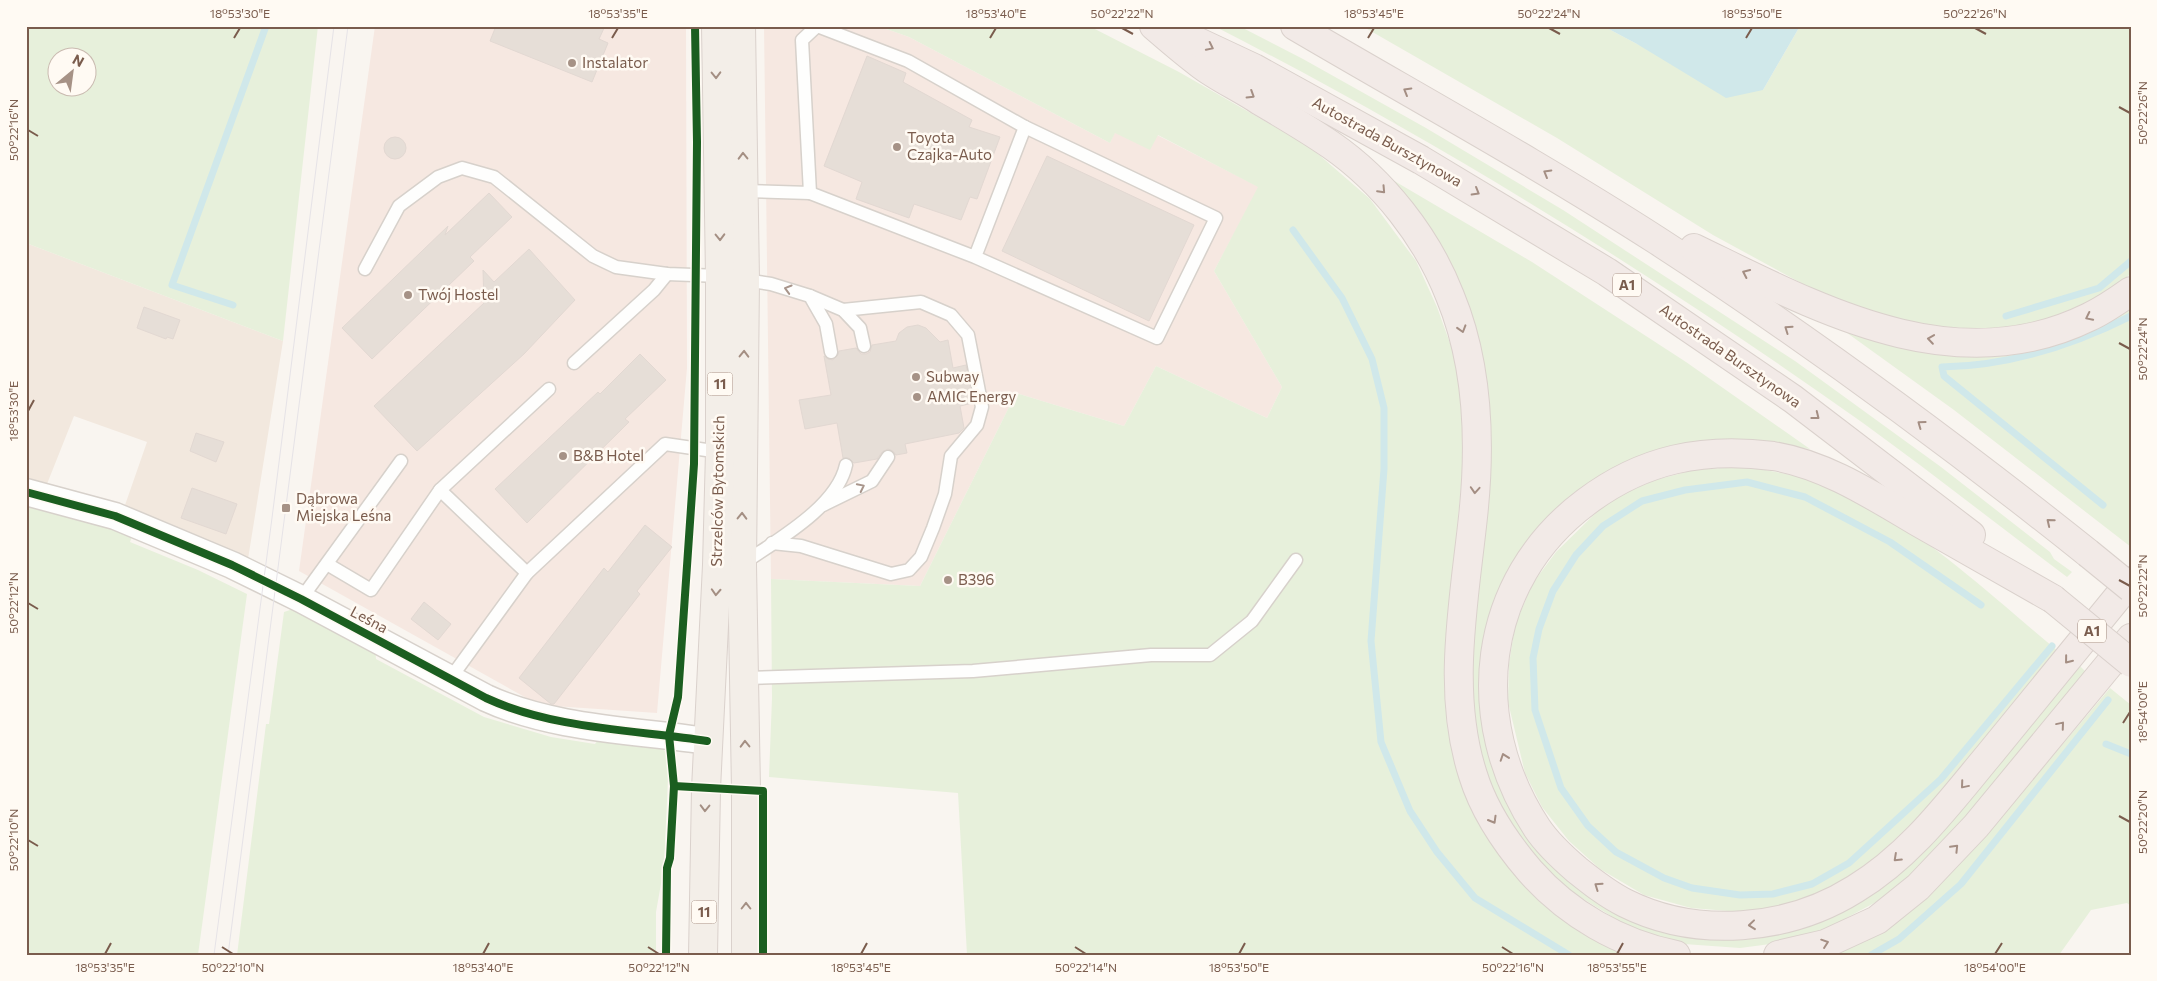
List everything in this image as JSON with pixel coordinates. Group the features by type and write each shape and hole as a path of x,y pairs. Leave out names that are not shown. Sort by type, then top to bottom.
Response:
{"highway":[{"path":"1154,26 1202,66 1339,152 1375,183 1398,207 1436,266 1450,294 1463,331 1470,362 1477,424 1473,515 1460,642 1462,729 1473,776 1489,813 1504,839 1545,888 1574,911 1599,927 1637,944 1676,955"},
{"name":"Autostrada Bursztynowa","path":"1166,26 1254,68 1421,160 1607,272 1793,399 2053,599 2131,662"},
{"path":"1295,26 1589,198 1744,298 1988,474 2131,588"},
{"path":"1589,198 1839,315 1878,329 1908,336 1973,344 2007,341 2039,335 2089,317 2131,291"},
{"path":"2053,599 1838,476 1777,457 1715,452 1667,461 1626,476 1604,488 1567,516 1539,547 1518,581 1504,615 1495,647 1493,708 1498,740 1513,784 1538,830 1568,862 1597,886 1624,903 1652,914 1682,922 1712,926 1752,926 1811,911 1854,890 1895,861 1948,805 2131,581"},
{"path":"1778,955 1825,944 1877,920 1918,888 1976,826 2131,638"}],"main road":[{"name":"Strzelców Bytomskich","path":"716,26 732,278 742,565 746,955"},
{"name":"Strzelców Bytomskich","path":"703,955 707,741 717,565 720,452 732,278 744,191 741,26"}],"street":[{"name":"Leśna","path":"26,492 115,516 232,564 501,705 523,713 560,721 707,741"}],"lane":[{"path":"744,191 810,193 975,257 1157,338 1216,218 1025,127 908,61 817,26 802,40 810,193"},
{"path":"975,257 1025,127"},
{"path":"365,269 399,206 438,177 462,168 494,177 593,256 616,267 667,274 732,278 771,284 810,296 843,310 860,328 864,346"},
{"path":"574,363 654,290 667,274"},
{"path":"810,296 826,324 831,352"},
{"path":"772,543 801,546 891,574 909,570 921,557 933,528 945,494 951,456 977,426 982,407 968,335 951,315 921,302 843,310"},
{"path":"327,564 371,590 440,490 549,389"},
{"path":"450,679 527,573 665,444 720,452"},
{"path":"742,565 823,505 872,481 888,457"},
{"path":"302,599 401,461"},
{"path":"823,505 844,473 846,465"},
{"path":"440,490 527,573"},
{"path":"744,678 973,671 1151,655 1210,655 1252,621 1296,560"}],"shaded area":[{"path":"375,26 686,26 687,368 657,713 539,705 299,571"},
{"path":"764,26 878,26 909,37 1110,143 1115,132 1157,135 1259,187 1214,271 1282,387 1267,418 1156,366 1124,426 1016,393 920,586 771,579"},
{"path":"26,243 283,341 248,559 124,508 147,442 74,416 47,484 26,478"}],"green space":[{"path":"26,26 318,26 283,341 26,243"},
{"path":"878,26 1089,26 1179,72 1310,147 1370,199 1416,261 1437,307 1456,360 1463,414 1463,466 1444,665 1447,727 1460,778 1526,886 1552,912 1584,933 1628,955 967,955 958,793 769,777 772,698 771,579 920,586 1016,393 1124,426 1156,366 1267,418 1282,387 1214,271 1258,187 1158,135 1150,150 1115,133 1110,143 909,37"},
{"path":"1214,26 1239,26 1303,59 1426,128 1563,210 1795,361 1941,467 2050,552 2054,559 2072,572 2067,577 1863,423 1785,368 1627,263 1465,164 1382,116"},
{"path":"1362,26 1603,26 1637,44 1763,90 1800,26 2131,26 2131,273 2122,282 2082,305 2038,322 1993,330 1935,326 1863,311 1825,296 1713,235 1557,138"},
{"path":"1391,179 1532,262 1686,362 1810,449 1750,441 1613,470 1499,599 1501,780 1635,918 1820,921 2079,665 2088,674 1930,860 1889,895 1824,930 1785,942 1740,948 1684,944 1629,927 1572,892 1532,857 1507,818 1490,783 1477,741 1471,693 1472,649 1489,470 1488,395 1475,336 1388,181"},
{"path":"2131,304 2131,547 1954,410 1843,330 1916,349 1962,355 2012,352 2082,335"},
{"path":"1751,467 1818,482 1882,513 1945,556 2059,652 1929,806 1878,856 1829,889 1788,905 1741,912 1691,908 1644,895 1600,869 1569,841 1542,807 1525,773 1508,702 1509,664 1515,625 1533,583 1556,552 1608,501 1655,480 1698,469"},
{"path":"43,501 134,530 130,542 198,570 247,594 198,955 26,955 26,506 40,510"},
{"path":"299,607 375,647 376,659 484,717 551,737 595,744 600,737 662,748 669,756 664,867 656,912 656,955 237,955 266,724 269,724 284,612"},
{"path":"2110,688 2131,705 2131,906 2127,903 2091,910 2059,955 1833,955 1862,942 1888,926 1936,887 1979,843"}],"water":[{"path":"1603,26 1800,26 1763,90 1726,98 1637,44"}],"building":[{"name":"Instalator","path":"496,26 605,26 599,39 608,43 592,82 490,41"},
{"name":"Toyota Czajka-Auto","path":"867,56 906,73 903,82 972,120 969,127 1000,137 977,199 970,197 961,220 914,204 909,218 856,199 862,182 824,166"},
{"path":"391,137 399,137 406,144 406,152 399,159 391,159 384,152 384,144"},
{"path":"1047,156 1194,225 1149,321 1002,251"},
{"name":"Twój Hostel","path":"489,193 512,217 470,257 474,261 372,359 342,328 448,226 445,235"},
{"path":"529,249 575,300 524,354 417,451 374,406 484,303 483,270 494,282"},
{"path":"144,307 180,320 173,339 167,337 166,339 137,328"},
{"path":"918,325 926,328 940,342 948,340 953,368 966,365 973,403 960,406 964,428 959,433 905,444 907,453 896,455 888,449 882,452 877,459 854,463 849,458 843,458 837,423 805,429 799,400 831,395 824,356 833,360 839,351 856,348 861,354 866,354 870,352 872,345 896,341 899,333 907,327"},
{"name":"B&B Hotel","path":"640,354 666,380 625,419 629,422 527,523 495,489 598,392 600,394"},
{"path":"196,433 224,442 216,462 190,451"},
{"path":"192,488 237,504 226,534 181,518"},
{"path":"645,525 672,547 637,591 640,594 554,704 551,704 519,678 604,568 608,572"},
{"path":"424,602 451,624 438,640 411,619"}],"waterway":[{"path":"233,305 172,285 266,26"},
{"path":"1293,230 1342,298 1372,359 1384,408 1384,469 1371,641 1381,742 1410,811 1437,852 1475,898 1569,955"},
{"path":"2006,316 2099,288 2131,261"},
{"path":"2103,505 1944,376 1942,367 1991,363 2039,352 2086,336 2131,316"},
{"path":"1981,605 1890,542 1805,497 1747,482 1685,490 1642,501 1603,526 1576,555 1553,591 1539,629 1533,658 1535,710 1561,788 1588,826 1616,852 1664,878 1692,888 1740,895 1773,894 1812,884 1849,863 1941,779 2052,646"},
{"path":"1871,955 1899,939 1961,884 2108,700"},
{"path":"2106,744 2131,754"}],"tram line":[{"path":"214,955 272,518 334,26"},
{"path":"228,955 348,26"}],"cycle path":[{"path":"666,955 667,868 670,858 674,786 669,735 678,697 694,464 697,142 695,26"},
{"path":"26,492 115,516 232,565 301,599 486,698 512,708 539,716 594,727 707,741"},
{"path":"674,786 763,791 763,955"}],"place":[{"name":"Instalator","path":"572,63"},
{"name":"Toyota Czajka-Auto","path":"897,147"},
{"name":"Twój Hostel","path":"408,295"},
{"name":"Subway","path":"916,377"},
{"name":"AMIC Energy","path":"917,397"},
{"name":"B&B Hotel","path":"563,456"},
{"name":"Dąbrowa Miejska Leśna","path":"286,508"},
{"name":"B396","path":"948,580"}]}
